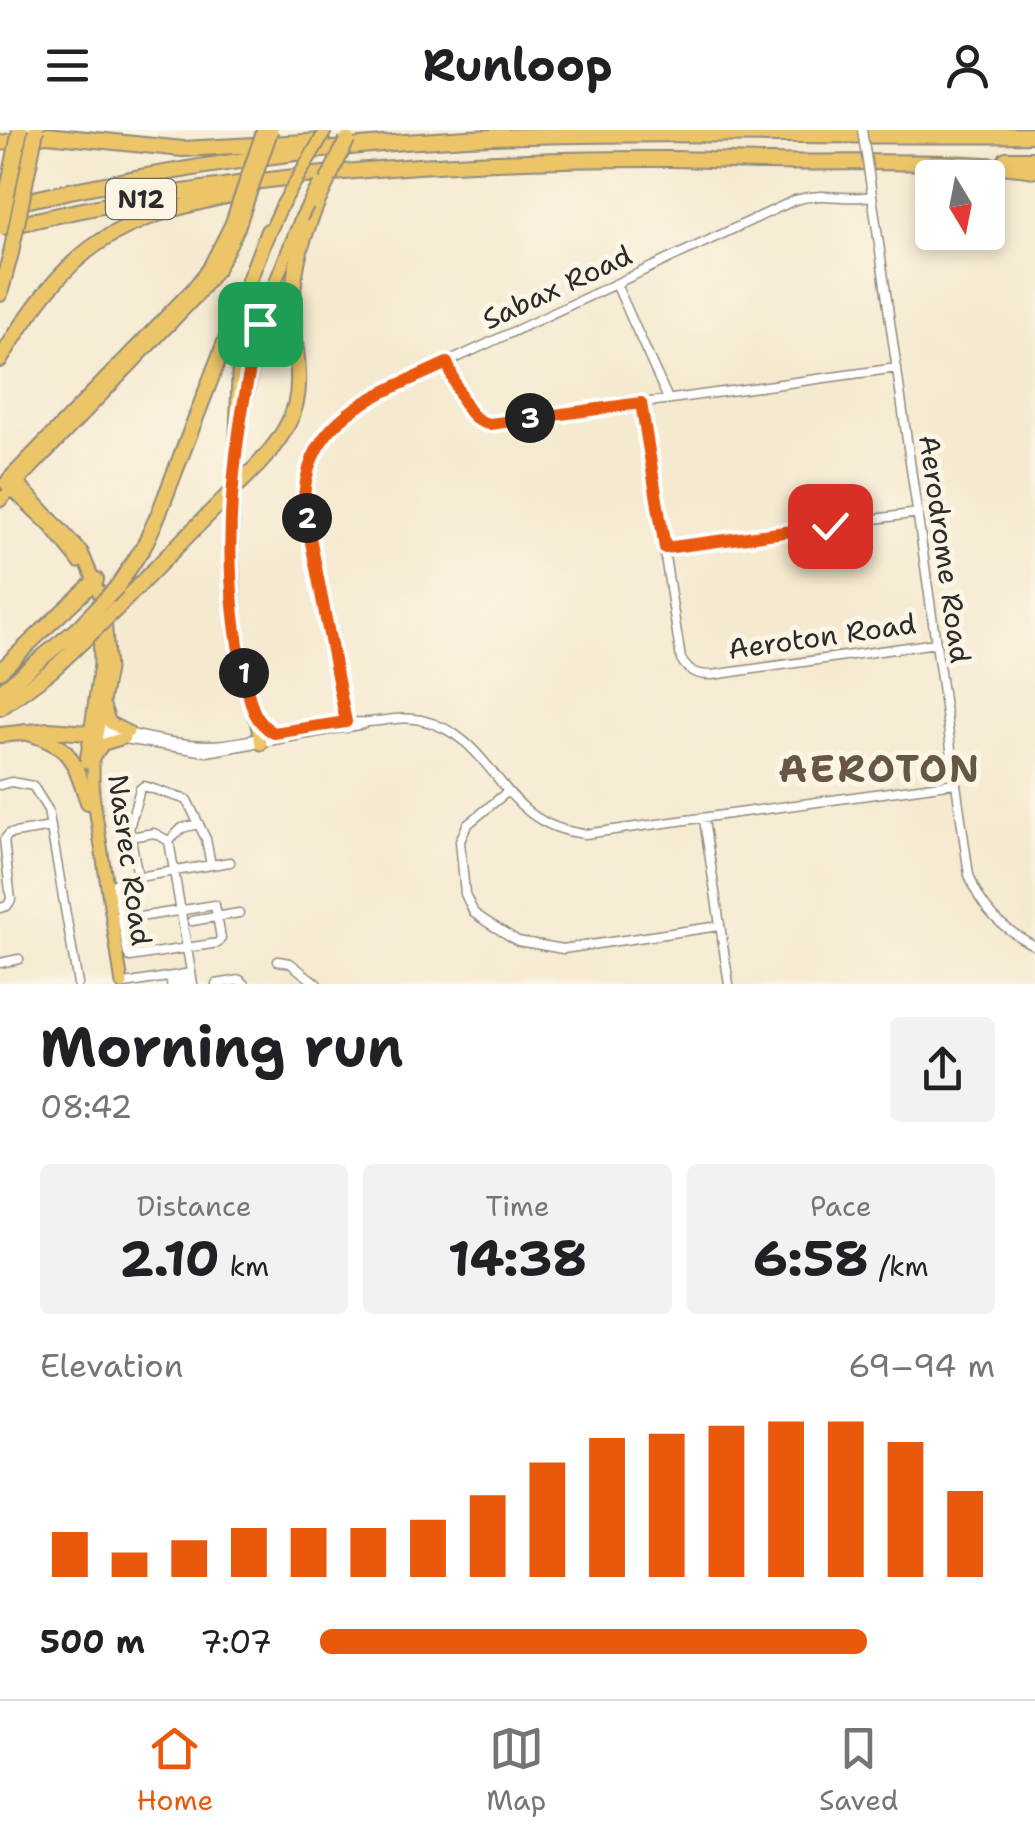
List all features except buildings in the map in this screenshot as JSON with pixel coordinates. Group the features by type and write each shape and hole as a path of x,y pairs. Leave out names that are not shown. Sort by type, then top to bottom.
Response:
{"highway":[{"path":"0,228 20,130"},
{"path":"0,294 36,130"},
{"path":"0,142 47,134 136,146 200,149 414,135 470,138"},
{"path":"0,692 116,608 282,437 298,399 300,368 293,312 300,250 351,135"},
{"name":"N12","path":"0,207 207,164 470,138 1035,136"},
{"name":"N12","path":"0,228 109,204 284,178 402,167 673,158 1035,170"},
{"path":"910,164 1035,159"},
{"path":"0,360 52,283 74,260 110,234 157,212 256,189 284,178"},
{"path":"0,708 52,670 144,546 268,231"},
{"path":"0,671 93,582"},
{"path":"0,735 93,730"},
{"path":"24,732 54,741 67,751 88,802"}],"main road":[{"path":"7,488 208,269 234,227 263,130"},
{"path":"7,488 28,472 196,298 218,269 272,130"},
{"path":"256,740 236,626 232,549 241,334 268,231 326,130"},
{"path":"235,473 248,380 274,283 301,218 351,135"},
{"path":"27,498 28,472"},
{"name":"Nasrec Road","path":"7,488 27,498 75,555 104,605 110,644 104,696 93,730 96,824 122,984"},
{"name":"Nasrec Road","path":"93,582 100,665 88,802 122,984"},
{"path":"93,757 104,744 126,735 108,720 104,696"},
{"path":"254,717 280,734"}],"street":[{"name":"Aerodrome Road","path":"862,130 970,875 976,892 998,923 1035,946"},
{"name":"Sabax Road","path":"347,725 304,506 308,468 325,434 354,406 795,200 819,194 872,196"},
{"path":"616,284 668,399"},
{"path":"447,363 470,415 490,424 897,368"},
{"name":"Aeroton Road","path":"641,403 681,659 686,667 696,674 712,675 936,643"},
{"path":"665,548 918,513"},
{"path":"256,740 368,722 414,719 446,728 480,754 507,792 533,817 576,833 610,833 955,783"},
{"path":"93,730 191,744 256,740 347,725"},
{"path":"0,785 12,782 33,786 46,806 78,984"},
{"path":"138,876 129,828 142,786 185,798 200,824 211,865"},
{"path":"507,792 466,826 460,841 465,894 474,913 486,922 518,941 564,949 719,926"},
{"path":"704,820 729,984"},
{"path":"169,841 180,829 200,824"},
{"path":"0,908 8,906 11,900 4,840 10,834 51,827"},
{"path":"130,837 154,834 169,841"},
{"path":"169,841 192,979"},
{"path":"122,920 214,905 220,941 131,957 128,954 122,920 116,883 230,862"},
{"path":"192,921 240,913"},
{"path":"0,962 19,960"},
{"path":"278,961 290,964 314,983"},
{"path":"122,984 192,979"},
{"path":"171,984 192,979"},
{"path":"216,984 240,980 245,984"}],"district":[{"name":"AEROTON","path":"880,769"}],"route":[{"path":"260,324 235,473 232,549 242,666 254,717 274,733 346,722 304,506 308,468 314,455 325,434 354,406 447,363 470,415 479,422 490,424 641,403 665,548 830,526"}]}
